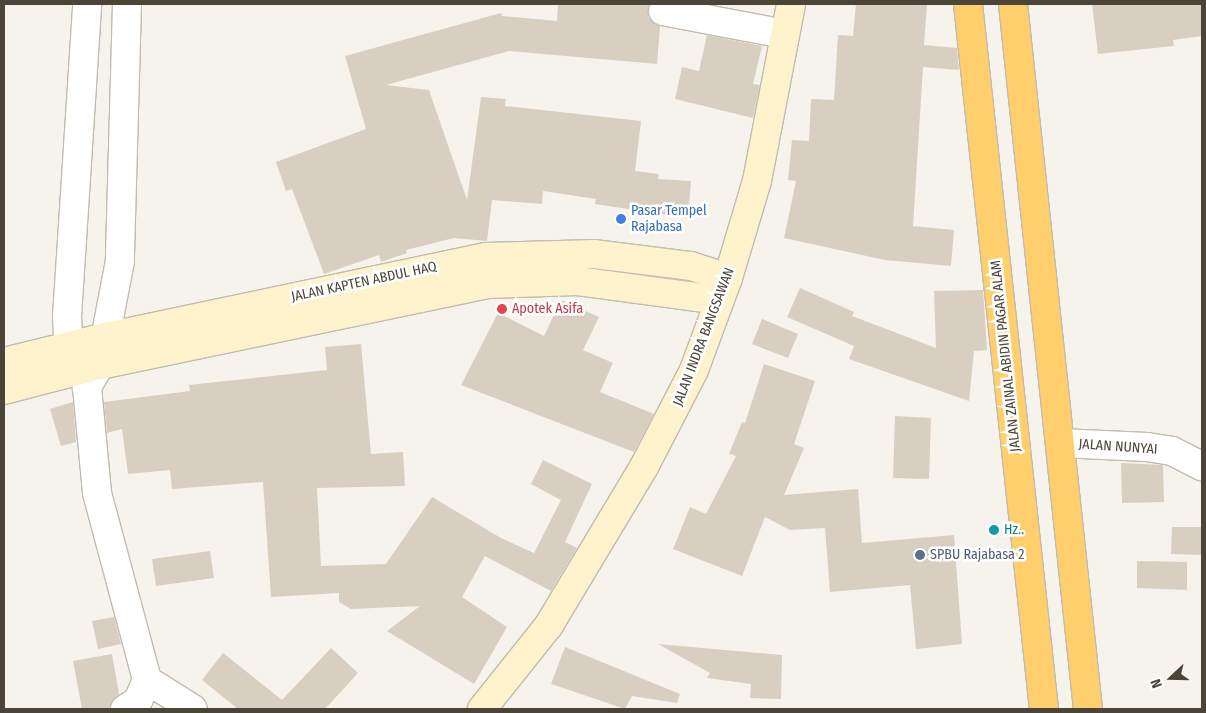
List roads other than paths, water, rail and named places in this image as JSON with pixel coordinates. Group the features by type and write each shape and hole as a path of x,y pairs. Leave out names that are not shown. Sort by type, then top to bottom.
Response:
{"highway":[{"name":"JALAN ZAINAL ABIDIN PAGAR ALAM","path":"968,4 1044,709"},
{"path":"1013,4 1088,709"}],"street":[{"path":"87,4 67,316 68,347 86,376 97,493 147,680 138,701 125,709"},
{"path":"86,376 106,337 120,261 127,4"},
{"name":"JALAN INDRA BANGSAWAN","path":"482,709 549,625 644,467 694,370 724,289 757,181 791,4"},
{"path":"663,11 786,34"},
{"name":"JALAN KAPTEN ABDUL HAQ","path":"4,362 106,337 486,257 594,254 691,266 724,289"},
{"name":"JALAN KAPTEN ABDUL HAQ","path":"4,390 86,376 487,284 577,281 724,289"},
{"name":"JALAN NUNYAI","path":"1060,443 1147,447 1172,451 1202,466"},
{"path":"147,680 193,709"}],"place":[{"name":"Pasar Tempel Rajabasa","path":"621,219"},
{"name":"Apotek Asifa","path":"502,309"},
{"name":"Hz..","path":"994,530"},
{"name":"SPBU Rajabasa 2","path":"920,555"}]}
